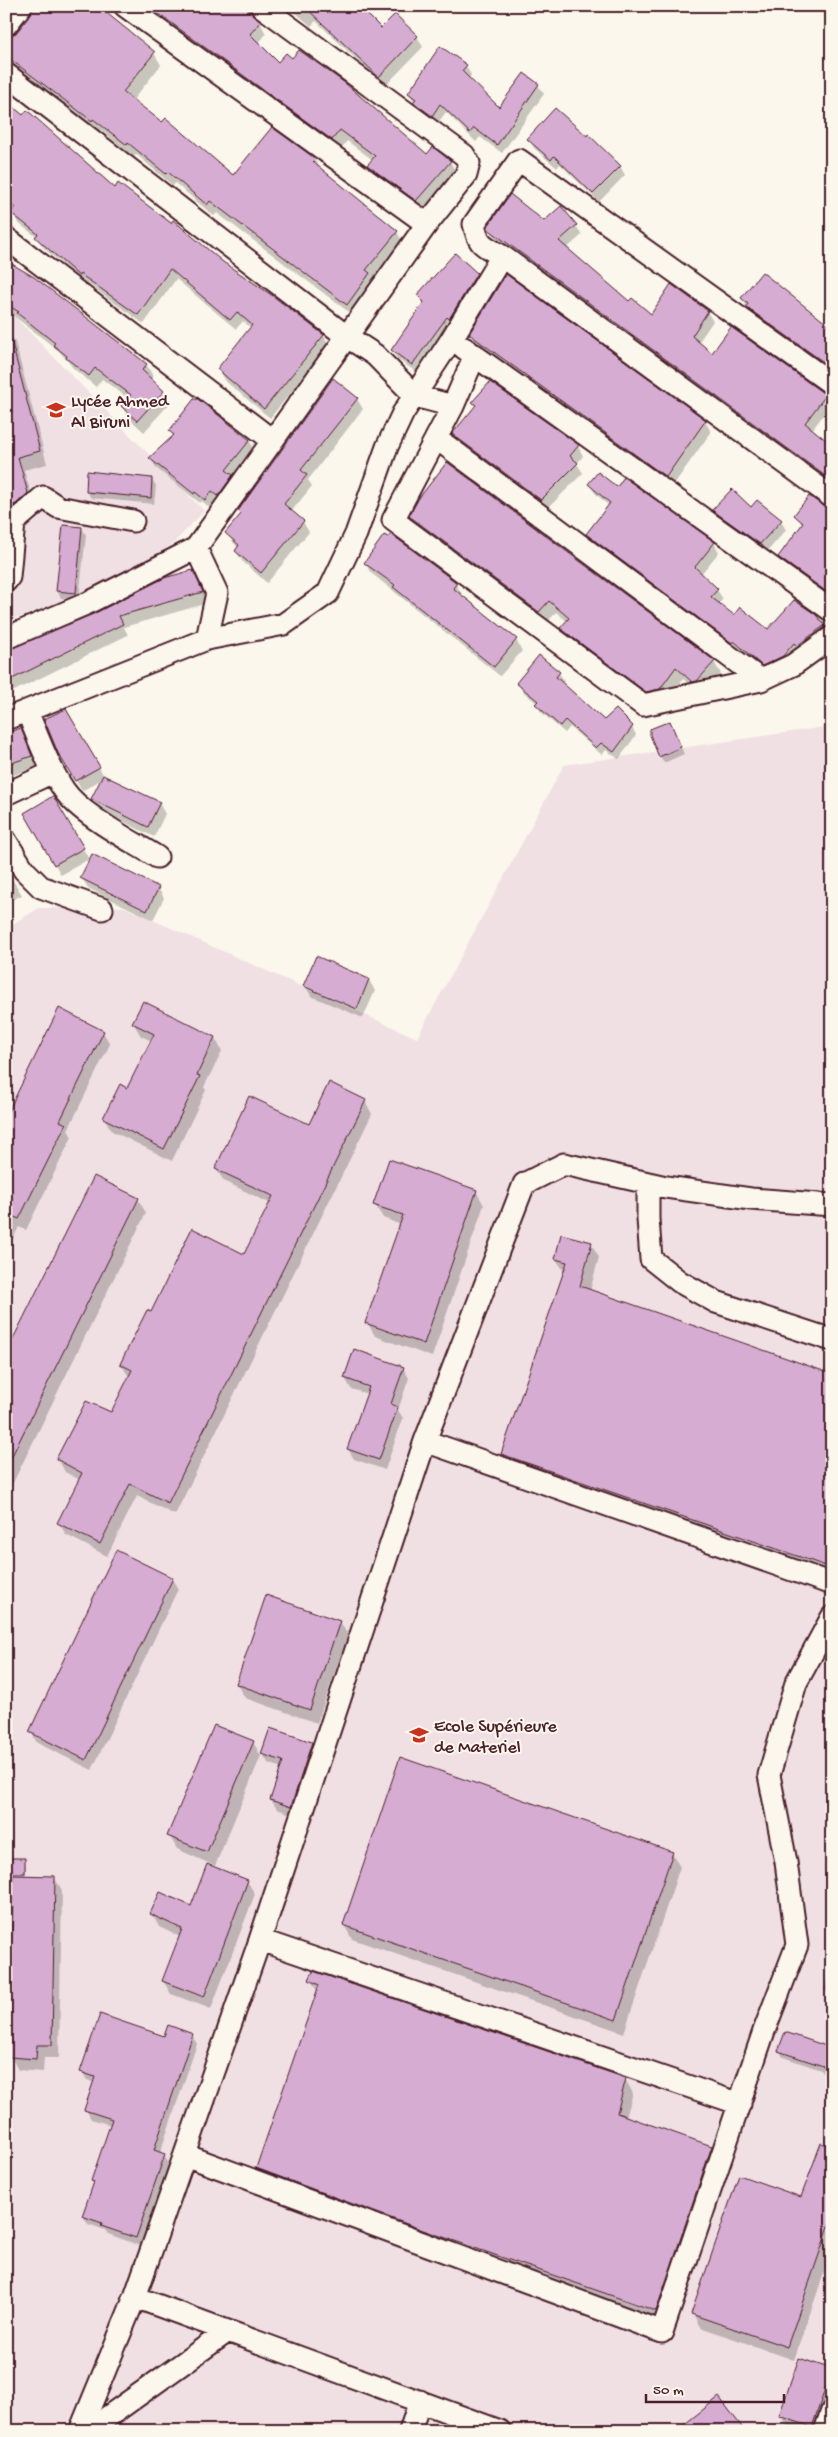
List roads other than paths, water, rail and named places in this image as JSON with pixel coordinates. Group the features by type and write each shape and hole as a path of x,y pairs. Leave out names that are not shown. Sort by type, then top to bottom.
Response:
{"street":[{"path":"6,25 21,6"},
{"path":"125,6 426,224"},
{"path":"6,638 96,599 196,548 426,224 466,175 469,164 464,155 261,6"},
{"path":"6,74 346,336 375,355 415,396 453,406"},
{"path":"832,384 519,160 474,224 478,240 832,496"},
{"path":"6,238 272,440"},
{"path":"6,719 207,639 284,624 328,593 356,534 387,447 403,413 451,340 502,256"},
{"path":"451,340 475,355 832,611"},
{"path":"475,355 453,406 393,520 643,705 762,680 794,665 832,636"},
{"path":"436,438 762,680"},
{"path":"6,581 9,577 14,522 42,497 58,507 133,521"},
{"path":"196,548 217,593 207,639"},
{"path":"27,711 65,792 85,811 156,858"},
{"path":"6,794 54,772"},
{"path":"6,840 24,870 41,887 102,909"},
{"path":"80,2431 136,2297 260,1940 426,1441 524,1184 564,1164 648,1183 751,1200 824,1202 832,1205"},
{"path":"648,1183 648,1219 652,1259 680,1282 716,1302 832,1340"},
{"path":"426,1441 832,1584"},
{"path":"185,2155 662,2332 797,1945 786,1862 769,1775 796,1683 832,1617"},
{"path":"260,1940 740,2104"},
{"path":"136,2297 500,2431"},
{"path":"88,2431 228,2331"},
{"path":"410,2431 420,2402"},
{"path":"825,2431 832,2411"}],"place":[{"name":"Lycée Ahmed Al Biruni","path":"56,410"},
{"name":"Ecole Supérieure de Materiel","path":"419,1735"}]}
